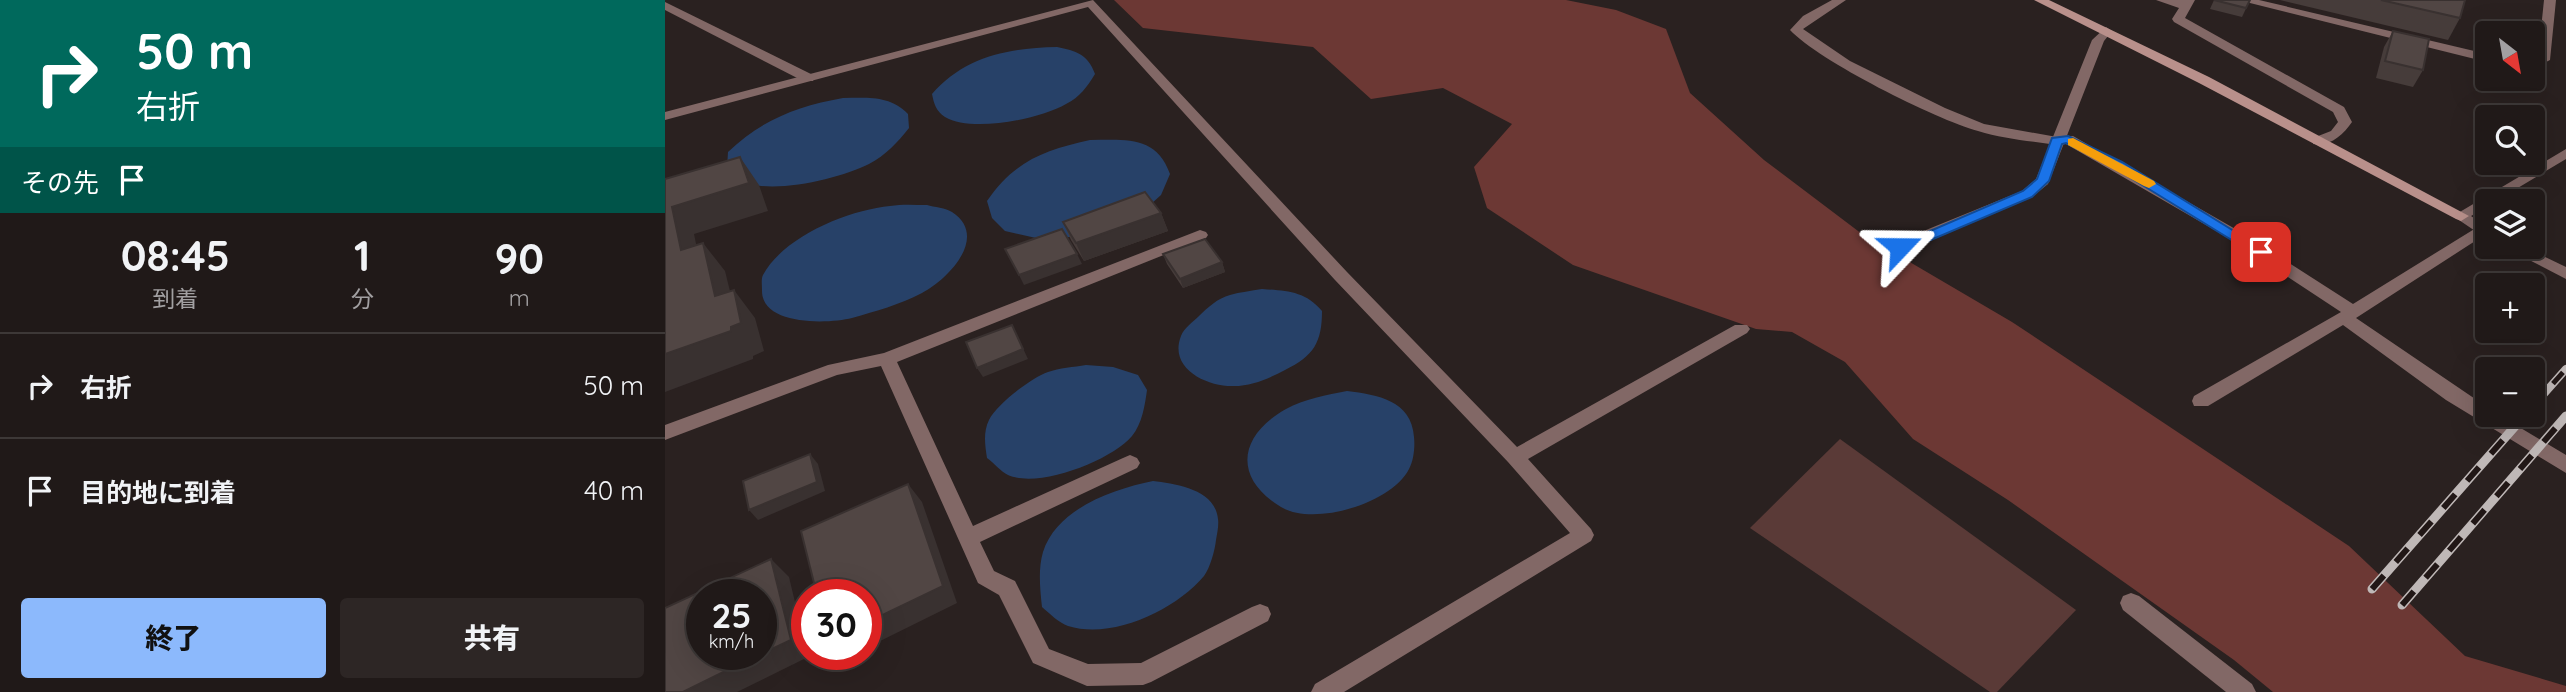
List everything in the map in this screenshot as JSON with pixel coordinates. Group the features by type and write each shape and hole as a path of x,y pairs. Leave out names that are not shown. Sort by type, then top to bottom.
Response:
{"street":[{"path":"1840,0 1807,19 1796,30 1846,64 1981,128 2057,141 2068,139 2117,164 2238,237 2348,314 2452,395 2566,465"},
{"path":"2040,0 2106,31 2318,141 2475,226"},
{"path":"2162,0 2187,3 2178,19 2339,110 2345,122 2336,134 2318,141"},
{"path":"2244,0 2475,55"},
{"path":"2545,50 2550,0"},
{"path":"665,116 1091,3 1341,276 1515,457 1584,535 1323,692"},
{"path":"665,5 808,78"},
{"path":"1900,247 2027,194 2043,181 2098,40 2106,31"},
{"path":"2461,216 2566,153"},
{"path":"665,433 834,369 887,359 1200,235"},
{"path":"2201,401 2475,237"},
{"path":"2536,259 2566,274"},
{"path":"1515,457 1741,330"},
{"path":"887,359 986,576 1007,588 1041,656 1087,675 1143,674 1260,614"},
{"path":"968,538 1130,463"},
{"path":"2131,603 2244,692"}],"shaded area":[{"path":"1114,0 1566,0 1616,10 1666,29 1690,93 1764,160 1862,234 2012,322 2349,546 2465,656 2566,686 2566,692 2273,692 2234,660 2008,500 1913,439 1845,362 1792,332 1756,329 1573,265 1487,208 1474,167 1512,124 1443,88 1371,99 1313,47 1143,28"},
{"path":"1840,439 2076,610 1997,692 1990,692 1750,528"}],"water":[{"path":"1057,47 1081,54 1095,74 1083,91 1054,110 1006,122 972,124 945,117 936,107 932,94 945,81 973,63 1005,52"},
{"path":"843,98 878,99 893,103 908,114 909,128 891,148 875,160 856,170 823,180 785,186 751,185 737,179 727,168 728,152 767,123 811,105"},
{"path":"1090,140 1127,140 1148,146 1157,152 1170,174 1161,195 1140,214 1071,237 1036,238 1005,231 992,218 987,201 1008,176 1045,153"},
{"path":"895,205 927,205 952,212 963,222 967,233 961,257 943,278 922,293 870,313 828,321 798,320 784,316 772,310 765,302 762,290 763,275 786,248 802,237 837,219 856,213"},
{"path":"1262,289 1302,296 1322,311 1318,340 1309,353 1295,365 1247,385 1213,383 1193,374 1185,367 1178,348 1184,330 1221,298"},
{"path":"1086,365 1113,367 1138,375 1147,390 1141,420 1132,436 1092,463 1038,478 1008,475 987,458 987,425 1007,399 1048,372"},
{"path":"1347,391 1391,402 1407,415 1412,425 1414,441 1409,469 1400,481 1386,492 1351,508 1313,514 1295,513 1281,507 1265,496 1255,483 1247,457 1251,444 1270,420 1286,409 1308,400"},
{"path":"1153,481 1193,490 1210,501 1215,509 1218,521 1215,544 1204,576 1177,600 1142,619 1104,629 1086,629 1061,623 1042,607 1040,565 1050,537 1061,523 1089,503 1121,489"}],"building":[{"path":"2214,0 2250,0 2246,8"},
{"path":"2381,0 2465,0 2460,18"},
{"path":"2393,31 2429,39 2423,70 2385,61"},
{"path":"740,157 749,183 672,207 681,250 703,243 715,296 734,290 741,323 731,327 731,331 665,354 665,179"},
{"path":"1145,192 1161,213 1076,243 1063,222"},
{"path":"1062,229 1077,254 1019,275 1005,249"},
{"path":"1205,239 1222,262 1180,279 1163,254"},
{"path":"1012,325 1023,349 977,368 966,342"},
{"path":"810,454 817,482 749,510 743,481"},
{"path":"908,484 943,586 882,615 882,579 813,579 801,531"},
{"path":"771,559 776,579 728,579"},
{"path":"777,583 791,640 777,647"},
{"path":"686,598 686,670 728,670 683,692 665,692 665,608"}],"railway":[{"path":"2545,393 2566,369"},
{"path":"2402,605 2566,416"},
{"path":"2372,589 2514,427"}],"slow traffic":[{"path":"2073,142 2149,184"}],"route":[{"path":"1900,247 2027,194 2043,181 2051,165 2057,141 2068,139 2117,164 2261,252"}]}
